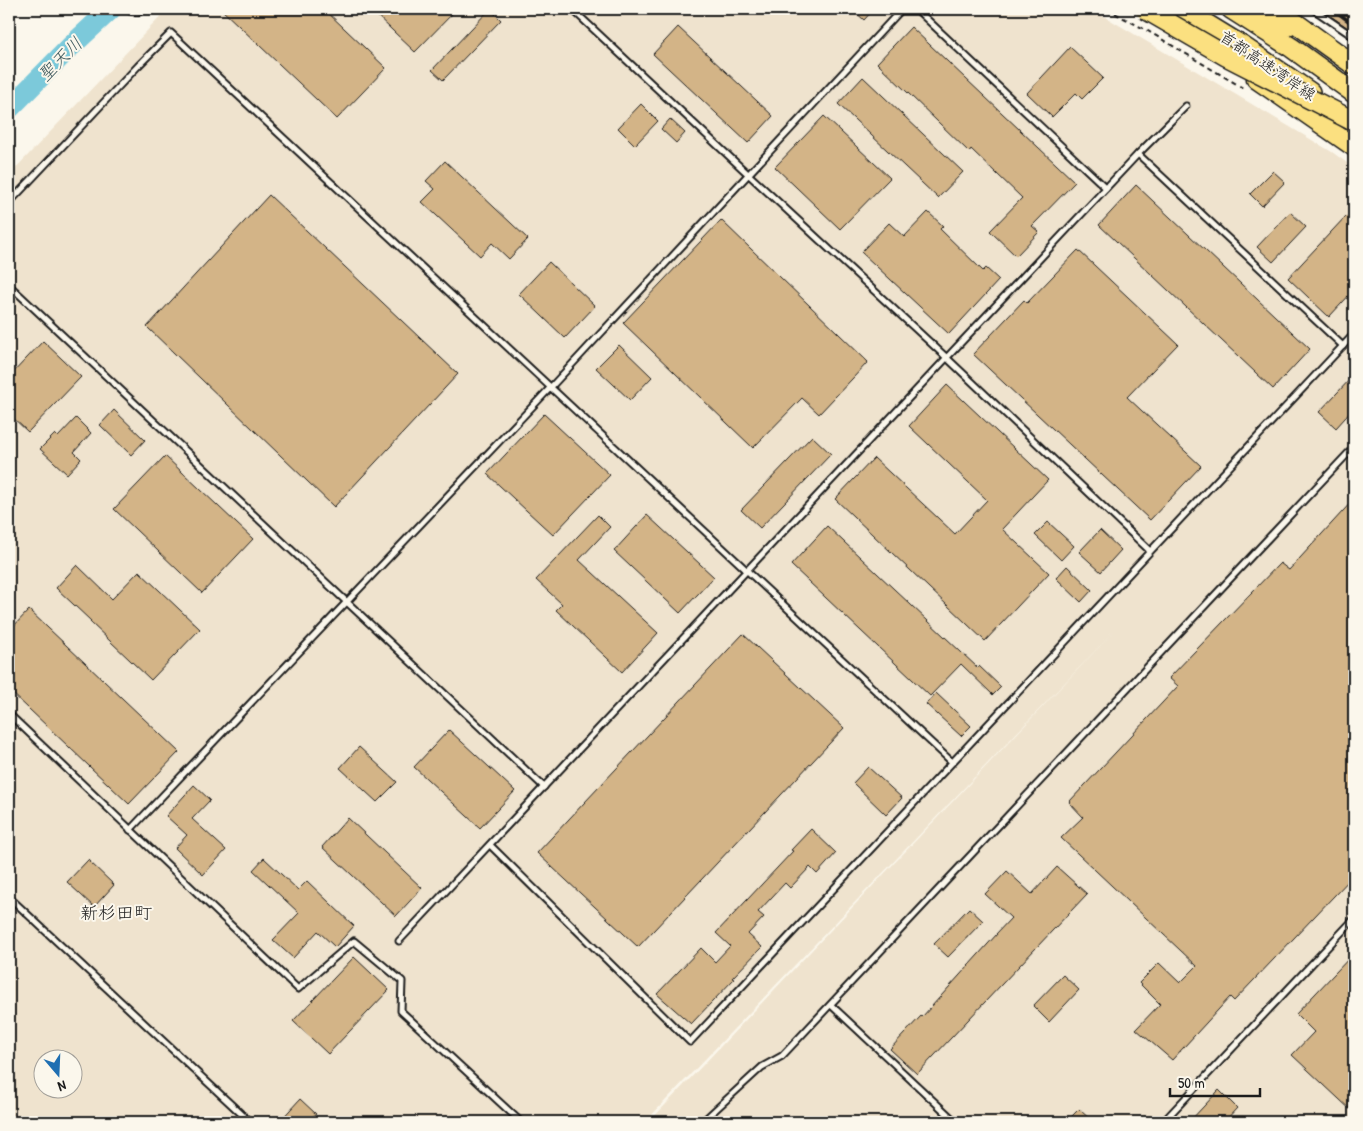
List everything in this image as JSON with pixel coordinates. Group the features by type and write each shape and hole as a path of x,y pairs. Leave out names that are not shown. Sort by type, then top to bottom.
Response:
{"highway":[{"path":"1144,9 1226,56 1354,122"},
{"path":"1144,9 1199,38 1354,147"},
{"name":"首都高速湾岸線","path":"1182,9 1244,47 1354,122"},
{"name":"首都高速湾岸線","path":"1231,9 1292,48 1354,93"},
{"path":"1262,9 1325,52 1351,66"},
{"path":"1276,9 1351,66"}],"street":[{"path":"132,9 139,9"}],"lane":[{"path":"572,9 947,358 1150,551"},
{"path":"130,830 550,387 902,9"},
{"path":"916,9 1106,188"},
{"path":"1313,9 1354,37"},
{"path":"9,203 171,33 952,762"},
{"path":"399,941 1138,154 1186,106"},
{"path":"1138,154 1343,346"},
{"path":"9,285 544,787"},
{"path":"490,845 690,1042 1354,334"},
{"path":"702,1122 762,1067 782,1056 1354,447"},
{"path":"9,714 298,990 354,940 402,981 401,1011 521,1122"},
{"path":"9,896 250,1122"},
{"path":"9,906 14,901"},
{"path":"1163,1122 1354,919"},
{"path":"831,1005 956,1122"}],"path":[{"path":"1107,9 1148,31 1246,90"}],"shaded area":[{"path":"168,9 1092,9 1332,152 1354,168 1354,1122 777,1122 770,1116 738,1117 733,1122 649,1122 1118,627 645,1122 9,1122 9,175"}],"water":[{"path":"770,1116 777,1122 733,1122 738,1117"}],"building":[{"path":"221,9 324,9 386,68 337,119"},
{"path":"370,9 457,9 415,52"},
{"path":"490,9 501,20 443,80 432,70"},
{"path":"852,9 874,9 864,20"},
{"path":"1320,9 1354,9 1354,32"},
{"path":"678,27 773,116 748,143 653,54"},
{"path":"911,27 1075,182 1032,226 1039,232 1016,256 990,231 1022,198 971,149 969,152 877,63"},
{"path":"1070,47 1103,78 1082,99 1076,93 1052,117 1027,93"},
{"path":"863,77 963,172 938,198 838,104"},
{"path":"641,104 658,121 635,145 618,128"},
{"path":"824,116 890,178 840,229 775,167"},
{"path":"670,119 685,133 676,143 661,129"},
{"path":"445,161 528,239 509,259 492,243 480,256 422,202 435,189 426,181"},
{"path":"1273,171 1285,182 1262,206 1250,194"},
{"path":"1136,185 1310,349 1273,389 1099,225"},
{"path":"269,195 458,374 334,507 147,327"},
{"path":"928,212 943,226 940,229 983,271 986,268 999,280 949,334 861,252 889,223 904,237"},
{"path":"1290,212 1306,227 1273,262 1257,247"},
{"path":"1346,216 1354,223 1354,290 1329,317 1288,278"},
{"path":"721,220 868,362 819,414 802,398 753,448 623,323"},
{"path":"1078,250 1178,344 1127,397 1201,466 1150,520 973,354 1024,300 1027,303"},
{"path":"549,262 595,306 565,338 519,294"},
{"path":"43,341 81,377 28,432 9,414 9,377"},
{"path":"619,345 652,377 630,400 596,368"},
{"path":"1354,375 1354,408 1336,428 1319,412"},
{"path":"947,385 1048,480 1002,529 1049,573 985,641 835,499 874,458 955,534 987,500 909,426"},
{"path":"114,410 145,440 131,455 100,425"},
{"path":"544,414 610,475 553,535 487,474"},
{"path":"76,418 91,433 74,452 81,459 67,474 40,449 55,434 58,437"},
{"path":"812,436 831,454 760,528 741,510"},
{"path":"165,456 253,539 202,593 114,509"},
{"path":"1354,499 1354,875 1234,1001 1230,997 1172,1060 1136,1029 1160,1004 1139,983 1159,963 1180,983 1197,966 1061,838 1083,817 1069,802 1178,686 1169,678 1280,563 1289,570"},
{"path":"598,515 610,527 579,560 658,633 622,672 556,610 562,604 536,580"},
{"path":"647,515 714,577 680,613 614,551"},
{"path":"1048,522 1074,546 1061,560 1035,535"},
{"path":"827,526 978,668 979,666 1001,687 993,695 961,664 930,696 791,565"},
{"path":"1100,530 1121,550 1101,572 1079,552"},
{"path":"77,565 112,599 139,571 200,629 151,680 56,588"},
{"path":"1067,566 1092,590 1081,602 1056,578"},
{"path":"29,610 179,752 129,804 9,690 9,631"},
{"path":"743,634 844,728 638,947 537,853"},
{"path":"936,693 971,726 961,736 926,704"},
{"path":"449,730 515,791 480,828 414,767"},
{"path":"359,747 397,782 377,802 340,768"},
{"path":"868,767 902,798 886,815 853,783"},
{"path":"194,785 210,800 192,819 226,850 203,875 175,848 187,835 166,816"},
{"path":"348,818 422,888 396,916 322,847"},
{"path":"811,829 836,853 817,874 810,867 790,888 785,883 758,912 764,917 748,934 762,947 691,1024 657,994 701,948 715,962 730,946 716,933 793,851 791,850"},
{"path":"264,858 298,890 307,881 354,926 335,947 318,931 293,958 273,940 299,913 253,870"},
{"path":"88,860 114,885 94,907 67,882"},
{"path":"1057,867 1087,894 917,1074 890,1049 922,1017 1011,918 985,894 1007,871 1032,894"},
{"path":"969,908 983,921 948,957 934,944"},
{"path":"1354,953 1354,1113 1292,1055 1314,1032 1296,1014"},
{"path":"354,957 389,990 328,1054 293,1021"},
{"path":"1063,975 1079,990 1049,1022 1033,1006"},
{"path":"1219,1090 1237,1108 1224,1122 1189,1122"},
{"path":"300,1099 316,1114 307,1122 279,1122"},
{"path":"1079,1109 1093,1122 1066,1122"}],"waterway":[{"name":"聖天川","path":"9,109 70,47 111,9"}],"railway":[{"path":"1333,9 1354,25"}],"district":[{"name":"新杉田町","path":"116,912"}]}
